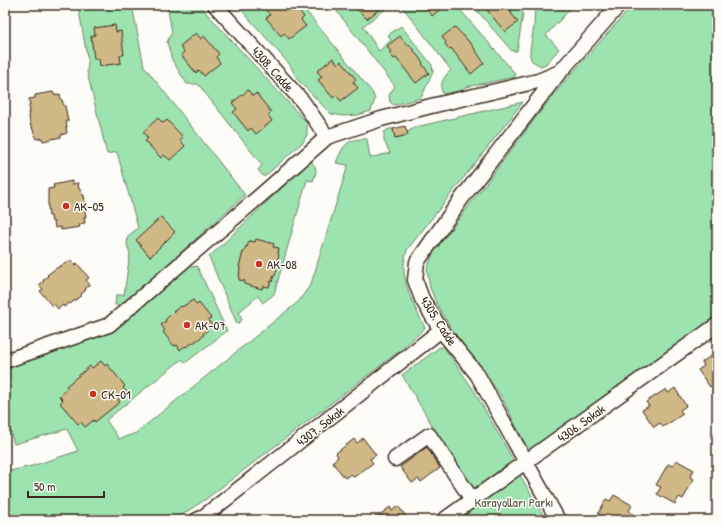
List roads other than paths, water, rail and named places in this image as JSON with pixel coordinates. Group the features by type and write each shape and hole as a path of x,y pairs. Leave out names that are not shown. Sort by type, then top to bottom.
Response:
{"street":[{"name":"4308. Cadde","path":"215,5 303,102 327,137"},
{"name":"4305. Cadde","path":"558,520 477,374 441,330 422,299 415,280 417,262 462,198 560,72 619,5"},
{"path":"5,361 109,325 261,196 327,137 381,119 538,81 560,72"},
{"name":"4306. Sokak","path":"444,520 526,463 717,325"},
{"name":"4307. Sokak","path":"197,520 202,518 441,330"},
{"path":"395,459 429,435 472,500"}],"place":[{"name":"AK-05","path":"66,206"},
{"name":"AK-08","path":"259,264"},
{"name":"AK-07","path":"187,325"},
{"name":"CK-01","path":"93,394"}],"park label":[{"name":"Karayolları Parkı","path":"514,502"}]}
